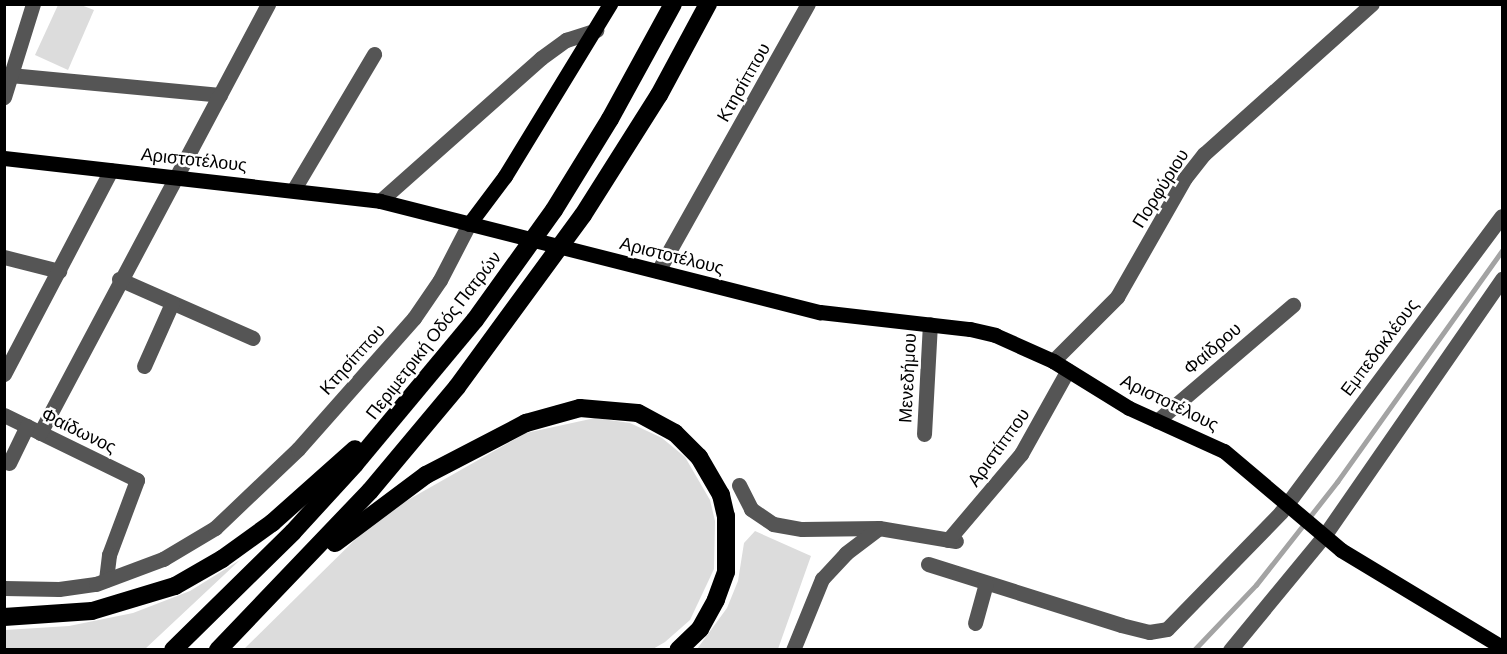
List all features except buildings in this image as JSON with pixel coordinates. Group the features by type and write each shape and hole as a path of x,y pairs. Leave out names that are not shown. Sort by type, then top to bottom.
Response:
{"highway":[{"name":"Περιμετρική Οδός Πατρών","path":"173,650 293,532 362,457 475,320 554,210 610,119 673,4"},
{"path":"218,650 419,434 536,281 584,215 654,103 708,4"},
{"path":"4,617 74,613 128,603 176,586 222,559 272,523 356,448 475,320"},
{"path":"248,620 370,513 426,475 541,417 568,409 602,407 638,413 675,433 704,465 721,495 728,539 726,572 700,628 678,650"}],"main road":[{"name":"Κτησίππου","path":"469,224 505,176 610,4"},
{"name":"Αριστοτέλους","path":"4,158 294,189 380,201 820,312 930,324 994,335 1053,361 1157,421 1224,451 1291,505 1321,533"},
{"path":"1321,533 1500,643"}],"street":[{"path":"4,97 33,4"},
{"path":"9,463 34,430 119,279 268,4"},
{"name":"Κτησίππου","path":"658,271 808,4"},
{"name":"Πορφύριου","path":"1053,361 1117,297 1185,178 1204,154 1372,4"},
{"path":"380,201 541,58 566,40 596,30"},
{"path":"294,189 374,54"},
{"path":"10,75 220,95"},
{"path":"4,374 11,347 59,271 111,170"},
{"name":"Εμπεδοκλέους","path":"986,583 1121,625 1161,631 1231,566 1291,505 1503,216"},
{"name":"Κτησίππου","path":"4,588 71,588 106,580 193,543 265,484 414,318 446,270 469,224"},
{"path":"4,257 59,271"},
{"path":"119,279 253,338"},
{"path":"1230,650 1321,533 1503,279"},
{"path":"144,366 172,303"},
{"name":"Φαίδρου","path":"1157,421 1293,304"},
{"name":"Μενεδήμου","path":"924,434 930,324"},
{"name":"Αριστίππου","path":"879,528 952,541 1021,454 1068,370"},
{"name":"Φαίδωνος","path":"4,415 137,480 109,555 106,580"},
{"path":"739,485 751,509 773,524 802,529 879,528"},
{"path":"793,650 822,579 846,553 879,528"},
{"path":"927,564 986,583 975,623"}],"shaded area":[{"path":"58,5 81,5 94,10 68,70 35,55"},
{"path":"595,418 630,423 662,438 685,457 710,500 715,521 714,569 690,620 665,642 653,649 243,650 378,517 526,433"},
{"path":"755,531 811,556 778,649 697,649 727,608 738,581 744,543"},
{"path":"240,560 145,649 5,649 5,630 69,626 133,613 190,591"}],"waterway":[{"path":"1194,650 1256,585 1337,482 1502,251"}]}
